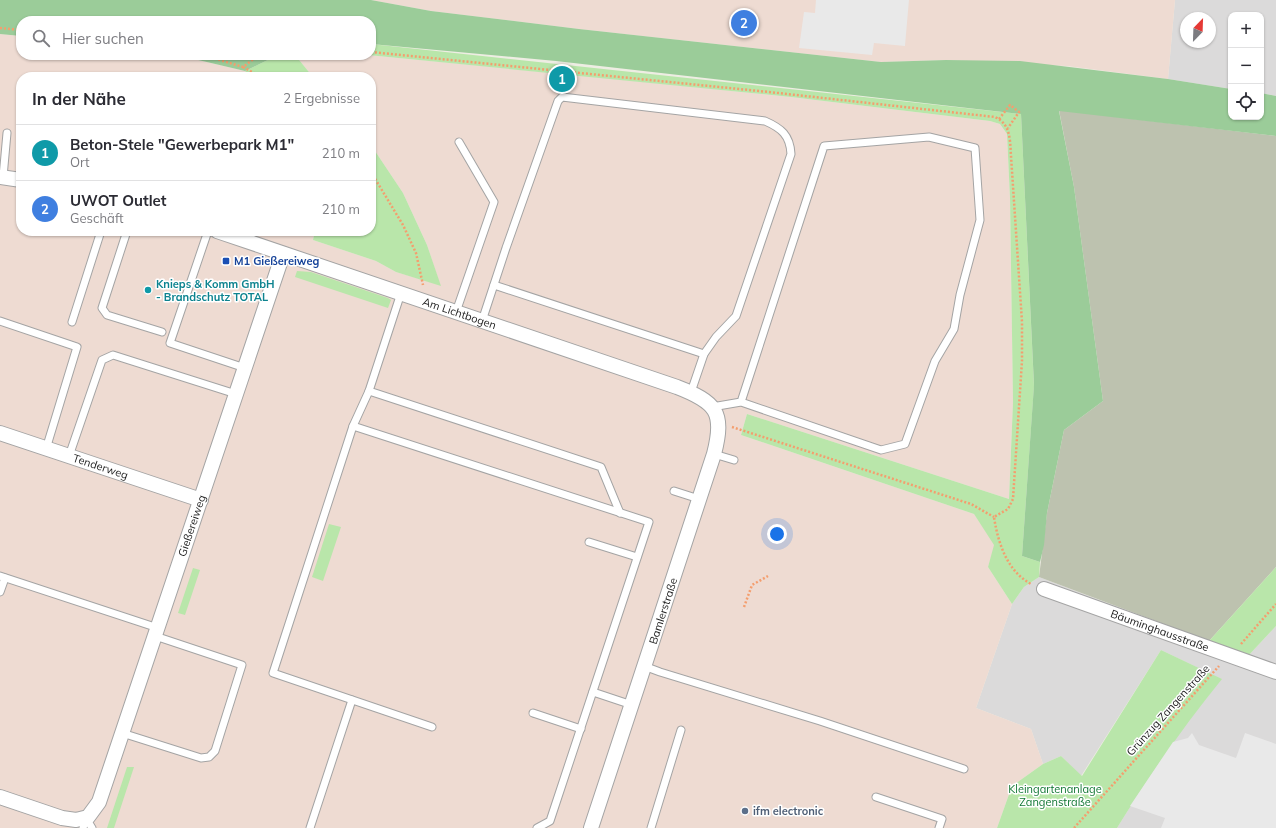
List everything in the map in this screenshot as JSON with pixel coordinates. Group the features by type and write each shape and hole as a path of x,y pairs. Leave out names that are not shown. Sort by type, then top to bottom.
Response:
{"street":[{"path":"2,177 16,179"},
{"name":"Am Lichtbogen","path":"232,236 696,395"},
{"name":"Gießereiweg","path":"87,825 100,798 283,254"},
{"path":"696,395 712,407 720,424"},
{"name":"Bamlerstraße","path":"592,828 714,454 720,424"},
{"name":"Tenderweg","path":"0,434 201,500"},
{"name":"Bäuminghausstraße","path":"1044,589 1276,672"},
{"path":"0,797 62,818 76,820 87,825"}],"lane":[{"path":"482,321 558,101 562,97 765,121 776,126 788,136 791,154 736,316 716,337 704,354 696,395"},
{"path":"2,177 7,133"},
{"path":"712,407 742,402 881,450 905,444 935,361 954,329 960,295 980,220 975,148 929,137 824,146 742,402"},
{"path":"456,312 494,202 459,142"},
{"path":"72,322 99,236"},
{"path":"125,236 102,308 107,315 162,332"},
{"path":"206,236 170,343 245,368"},
{"path":"494,285 704,354"},
{"path":"401,293 369,391 353,426 273,673 432,727"},
{"path":"0,321 77,347 46,449"},
{"path":"69,456 102,360 112,354 236,394"},
{"path":"369,391 601,467 620,513"},
{"path":"353,426 648,522 550,821 537,828"},
{"path":"714,454 734,460"},
{"path":"674,491 699,499"},
{"path":"589,542 637,558"},
{"path":"0,592 2,577 156,632 242,665 214,751 209,757 201,758 122,732"},
{"path":"644,666 665,674 820,721 964,769"},
{"path":"593,692 632,705"},
{"path":"310,828 352,700"},
{"path":"533,712 581,728"},
{"path":"651,828 681,730"},
{"path":"876,797 942,819 939,828"}],"path":[{"path":"0,28 16,30"},
{"path":"376,53 769,92 999,119 1008,128"},
{"path":"220,60 243,67 252,72"},
{"path":"243,67 252,60"},
{"path":"994,517 1008,509 1013,499 1022,385 1022,322 1008,128 1018,112 1010,105 999,119"},
{"path":"376,180 403,225 416,253 422,285"},
{"path":"720,424 751,432 971,504 994,517"},
{"path":"994,517 998,539 1008,562 1016,573 1026,581 1044,589"},
{"path":"744,607 752,585 768,576"},
{"name":"Grünzug Zangenstraße","path":"1074,828 1208,676 1230,656 1276,604"}],"shaded area":[{"path":"371,0 1175,0 1168,79 1067,66 946,60 881,62 579,29 431,11"},
{"path":"816,0 909,0 905,46 874,43 872,55 799,48 804,12 815,13"},
{"path":"1175,0 1276,0 1276,96 1264,94 1264,12 1228,12 1228,89 1168,79"},
{"path":"0,34 16,36 16,60 198,60 246,72 16,72 16,236 314,236 313,240 376,261 396,272 440,285 427,245 403,193 376,152 376,72 309,72 299,60 376,60 376,56 791,97 990,121 1000,124 1007,134 1010,198 1013,402 1009,499 747,414 741,435 974,514 995,545 988,567 1012,604 976,708 1031,729 1043,764 1012,786 997,828 0,828"},
{"path":"1059,110 1276,136 1276,567 1209,641 1039,577 1047,513 1064,430 1103,401 1074,187"},
{"path":"1039,577 1248,656 1276,626 1276,828 1117,828 1151,773 1221,679 1161,650 1081,776 1061,756 1043,764 1031,729 976,708 1012,604 1024,587"},
{"path":"1192,733 1199,745 1236,758 1245,733 1276,744 1276,828 1161,828 1165,818 1130,806 1173,742 1188,738"}],"green space":[{"path":"0,0 371,0 431,11 579,29 881,62 946,60 1020,61 1168,79 1228,89 1228,120 1264,120 1264,94 1276,96 1276,136 1059,111 1074,187 1103,401 1064,430 1047,513 1044,545 1040,562 1022,556 1034,385 1021,114 556,61 376,44 376,16 16,16 16,36 0,34"},
{"path":"376,45 1021,114 1034,386 1022,556 1040,562 1039,577 1024,587 1012,604 988,567 994,545 974,514 741,435 747,414 1009,499 1013,402 1010,198 1007,134 1000,124 990,121 791,97 376,56"},
{"path":"198,60 268,60 245,71"},
{"path":"268,60 299,60 309,72 246,72 245,71"},
{"path":"376,152 403,193 427,245 441,286 396,272 376,261 313,240 314,236 376,236"},
{"path":"297,271 311,272 391,300 388,308 295,277"},
{"path":"329,524 341,527 323,581 312,577"},
{"path":"1276,567 1276,626 1248,656 1209,641"},
{"path":"193,568 200,570 185,615 178,613"},
{"name":"Kleingartenanlage Zangenstraße","path":"1161,650 1222,679 1167,752 1117,828 997,828 1012,786 1043,764 1061,756 1082,776"},
{"path":"127,767 134,767 114,828 107,828"}],"place":[{"name":"UWOT Outlet","path":"744,23"},
{"name":"Beton-Stele \"Gewerbepark M1\"","path":"562,79"},
{"name":"M1 Gießereiweg","path":"226,261"},
{"name":"Knieps & Komm GmbH - Brandschutz TOTAL","path":"148,290"},
{"name":"ifm electronic","path":"745,811"}]}
